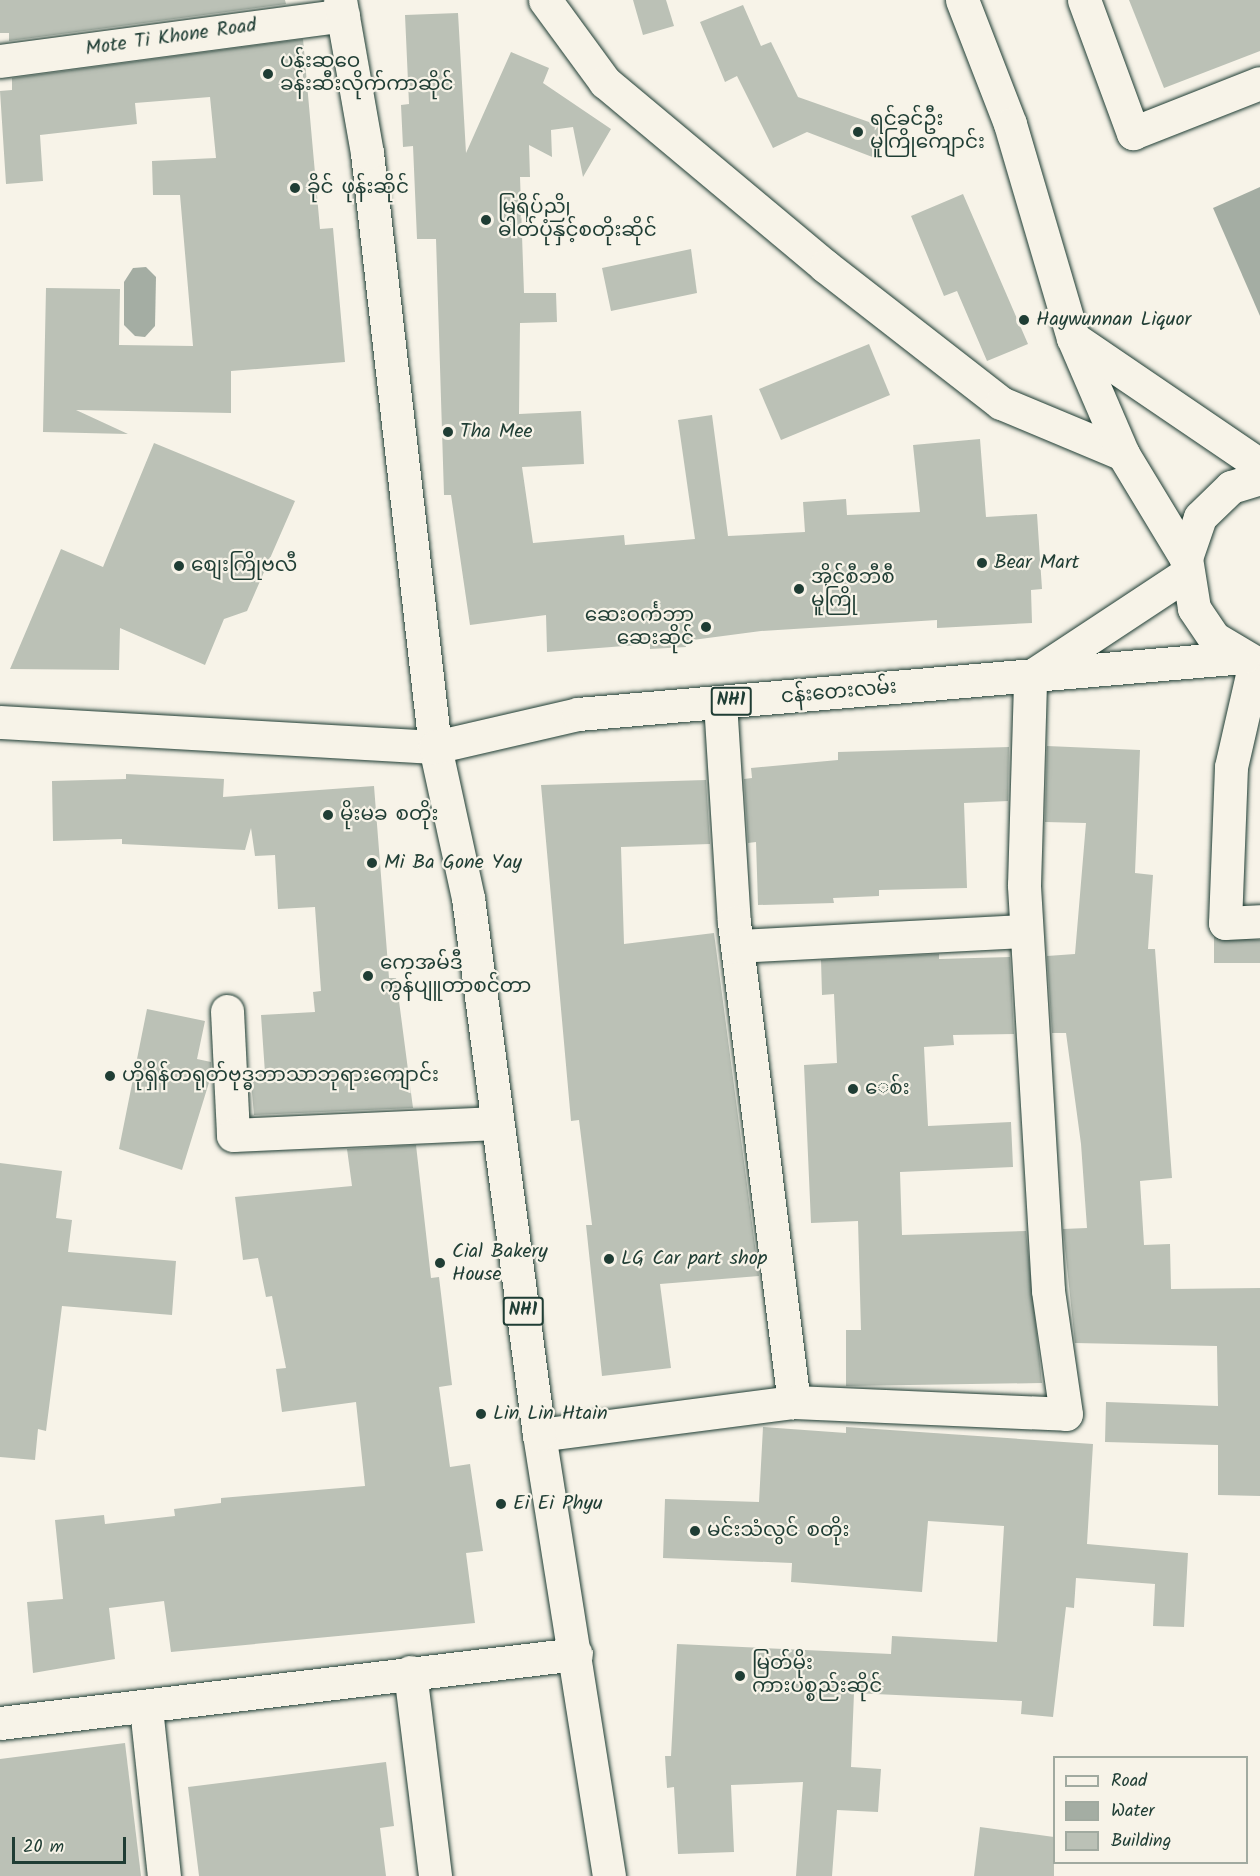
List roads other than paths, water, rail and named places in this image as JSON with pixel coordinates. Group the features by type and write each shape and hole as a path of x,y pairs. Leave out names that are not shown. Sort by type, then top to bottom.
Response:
{"main road":[{"path":"545,0 606,82 825,266 1001,403 1123,454"},
{"path":"962,0 1010,124 1073,338 1123,454 1186,566 1194,608 1214,638 1253,660 1231,767 1225,923 1260,921"},
{"path":"1084,0 1133,132 1260,83"},
{"path":"342,8 367,153 435,747"},
{"name":"Mote Ti Khone Road","path":"0,61 342,8"},
{"path":"1073,338 1260,465"},
{"path":"1186,566 1200,517 1231,487 1260,478"},
{"name":"ငန်းတေးလမ်း","path":"1030,677 1186,566"},
{"name":"ငန်းတေးလမ်း","path":"0,722 435,747 578,714 1253,660"},
{"path":"539,1435 794,1402 1066,1414 1048,1290 1026,931 1030,677"},
{"path":"720,702 737,946 794,1402"},
{"name":"NH1","path":"435,747 468,898 539,1435 576,1654 609,1876"},
{"path":"737,946 1026,931"},
{"path":"227,1011 234,1135 497,1123"},
{"path":"0,1723 146,1708 410,1671 576,1654"},
{"path":"410,1671 435,1876"},
{"path":"146,1708 164,1876"}],"water":[{"path":"1260,187 1260,316 1213,208"},
{"path":"146,267 156,277 155,326 145,337 135,336 124,325 124,282 133,268"}],"place":[{"name":"ပန်းဆုဝေ ခန်းဆီးလိုက်ကာဆိုင်","path":"268,74"},
{"name":"ရင်ခွင်ဦး မူကြိုကျောင်း","path":"858,132"},
{"name":"ခိုင် ဖုန်းဆိုင်","path":"295,188"},
{"name":"မြရိပ်ညို ဓါတ်ပုံနှင့်စတိုးဆိုင်","path":"486,220"},
{"name":"Haywunnan Liquor","path":"1024,320"},
{"name":"Tha Mee","path":"448,432"},
{"name":"Bear Mart","path":"982,563"},
{"name":"စျေးကြိုဗလီ","path":"179,566"},
{"name":"အိုင်စီဘီစီ မူကြို","path":"799,589"},
{"name":"ဆေးဝင်္ကဘာ ဆေးဆိုင်","path":"706,627"},
{"name":"မိုးမခ စတိုး","path":"328,815"},
{"name":"Mi Ba Gone Yay","path":"372,863"},
{"name":"ကေအမ်ဒီ ကွန်ပျူတာစင်တာ","path":"368,976"},
{"name":"ဟိုရှိန်တရုတ်ဗုဒ္ဓဘာသာဘုရားကျောင်း","path":"110,1076"},
{"name":"ေစ်း","path":"853,1089"},
{"name":"LG Car part shop","path":"609,1259"},
{"name":"Cial Bakery House","path":"440,1263"},
{"name":"Lin Lin Htain","path":"481,1414"},
{"name":"Ei Ei Phyu","path":"501,1504"},
{"name":"မင်းသံလွင် စတိုး","path":"695,1531"},
{"name":"မြတ်မိုး ကားပစ္စည်းဆိုင်","path":"740,1676"}]}
